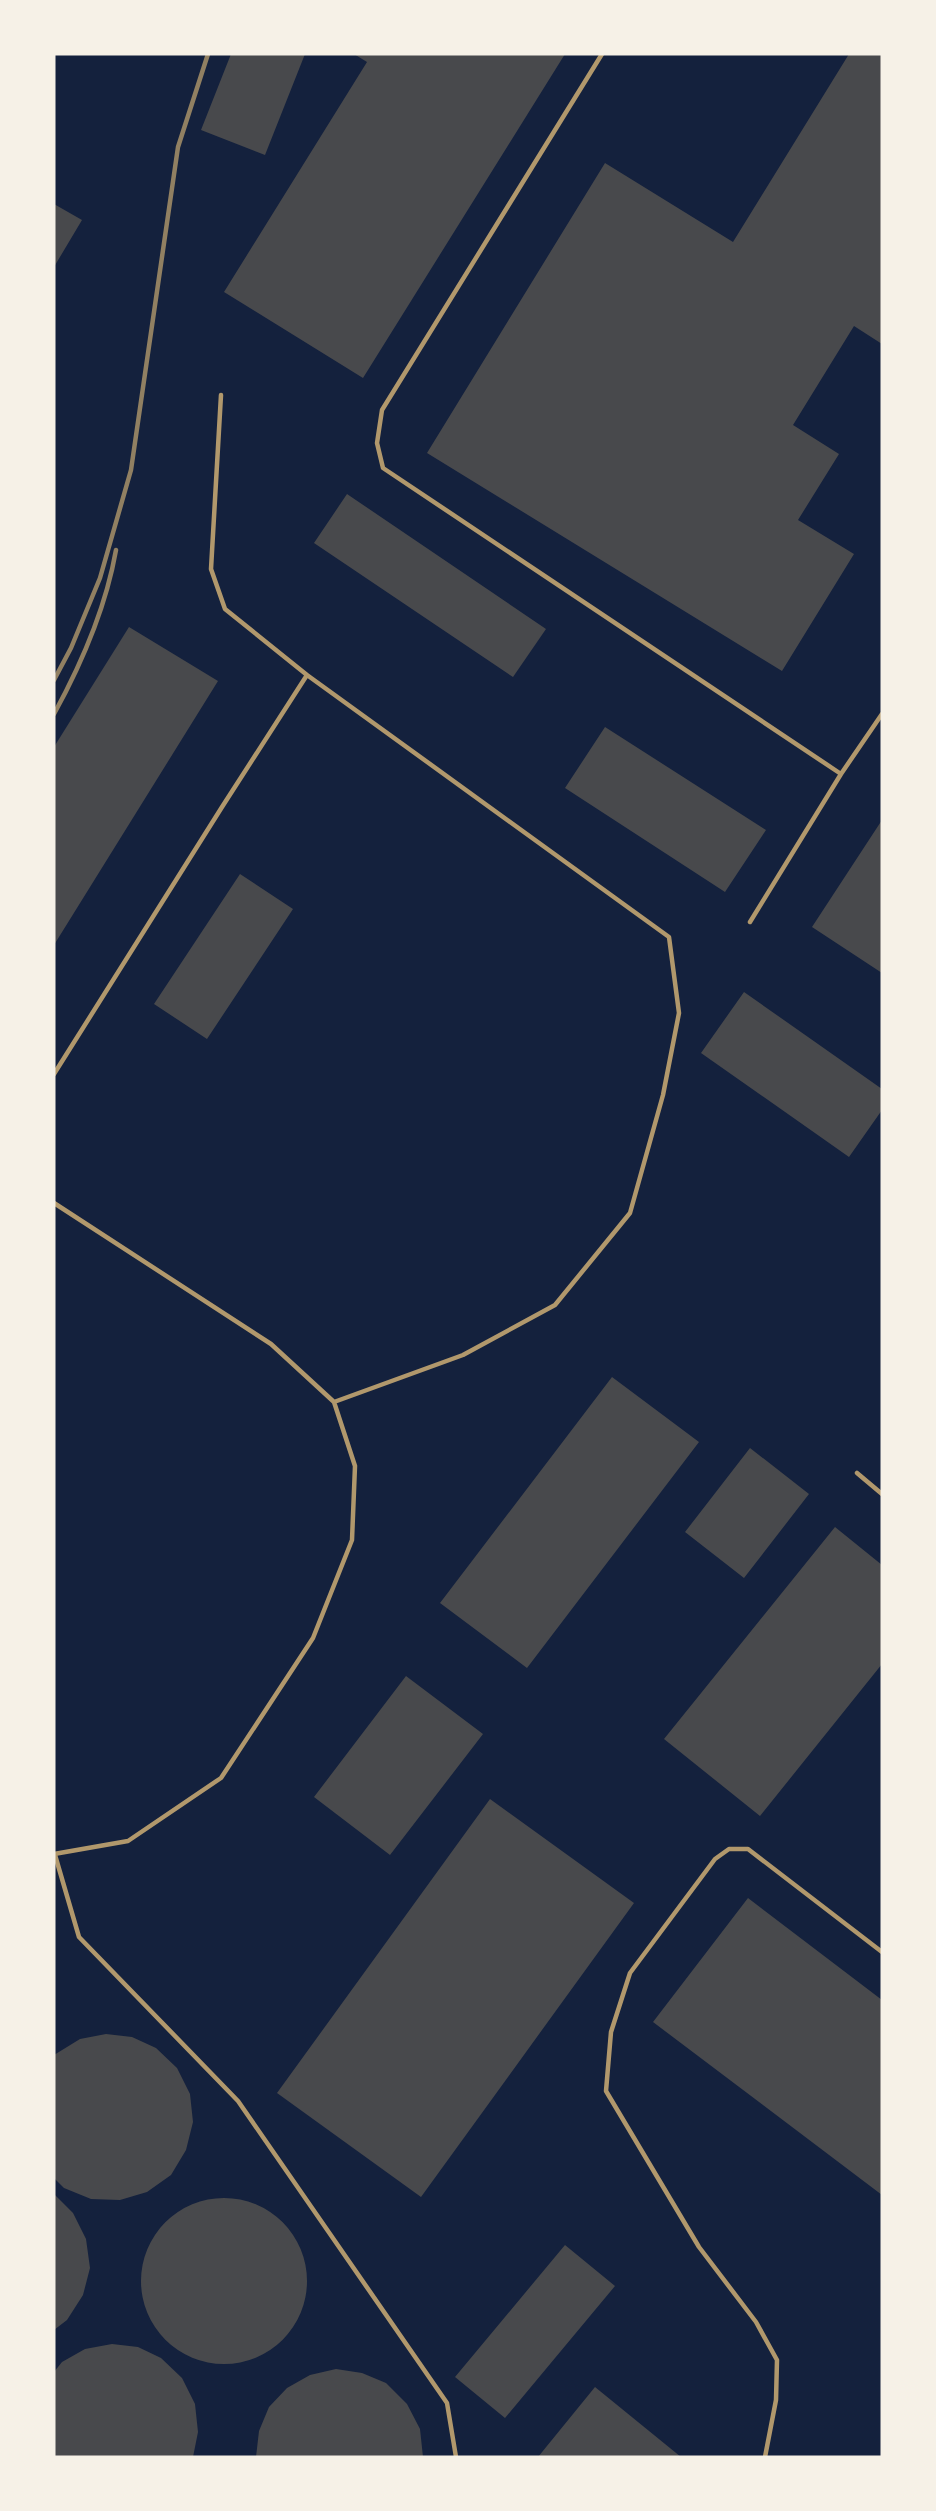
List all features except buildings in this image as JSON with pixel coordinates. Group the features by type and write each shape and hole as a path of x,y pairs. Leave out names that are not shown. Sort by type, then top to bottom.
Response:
{"lane":[{"path":"602,54 382,410 377,442 383,468 841,774"},
{"path":"220,395 211,569 225,609 307,675 669,937 679,1013 663,1095 630,1214 555,1305 463,1355 334,1402"},
{"path":"54,1074 307,675"},
{"path":"750,921 841,774 882,714"},
{"path":"54,1203 271,1344 334,1402 355,1466 352,1540 313,1638 220,1778 128,1841 55,1855 79,1937 238,2101 447,2403 456,2457"},
{"path":"857,1473 882,1494"},
{"path":"765,2457 776,2400 777,2360 756,2322 699,2247 606,2091 610,2032 630,1973 715,1859 729,1849 748,1849 882,1952"}],"railway":[{"path":"54,680 71,648 100,578 131,470 178,147 208,54"},
{"path":"54,714 92,634 106,592 116,550"}]}
